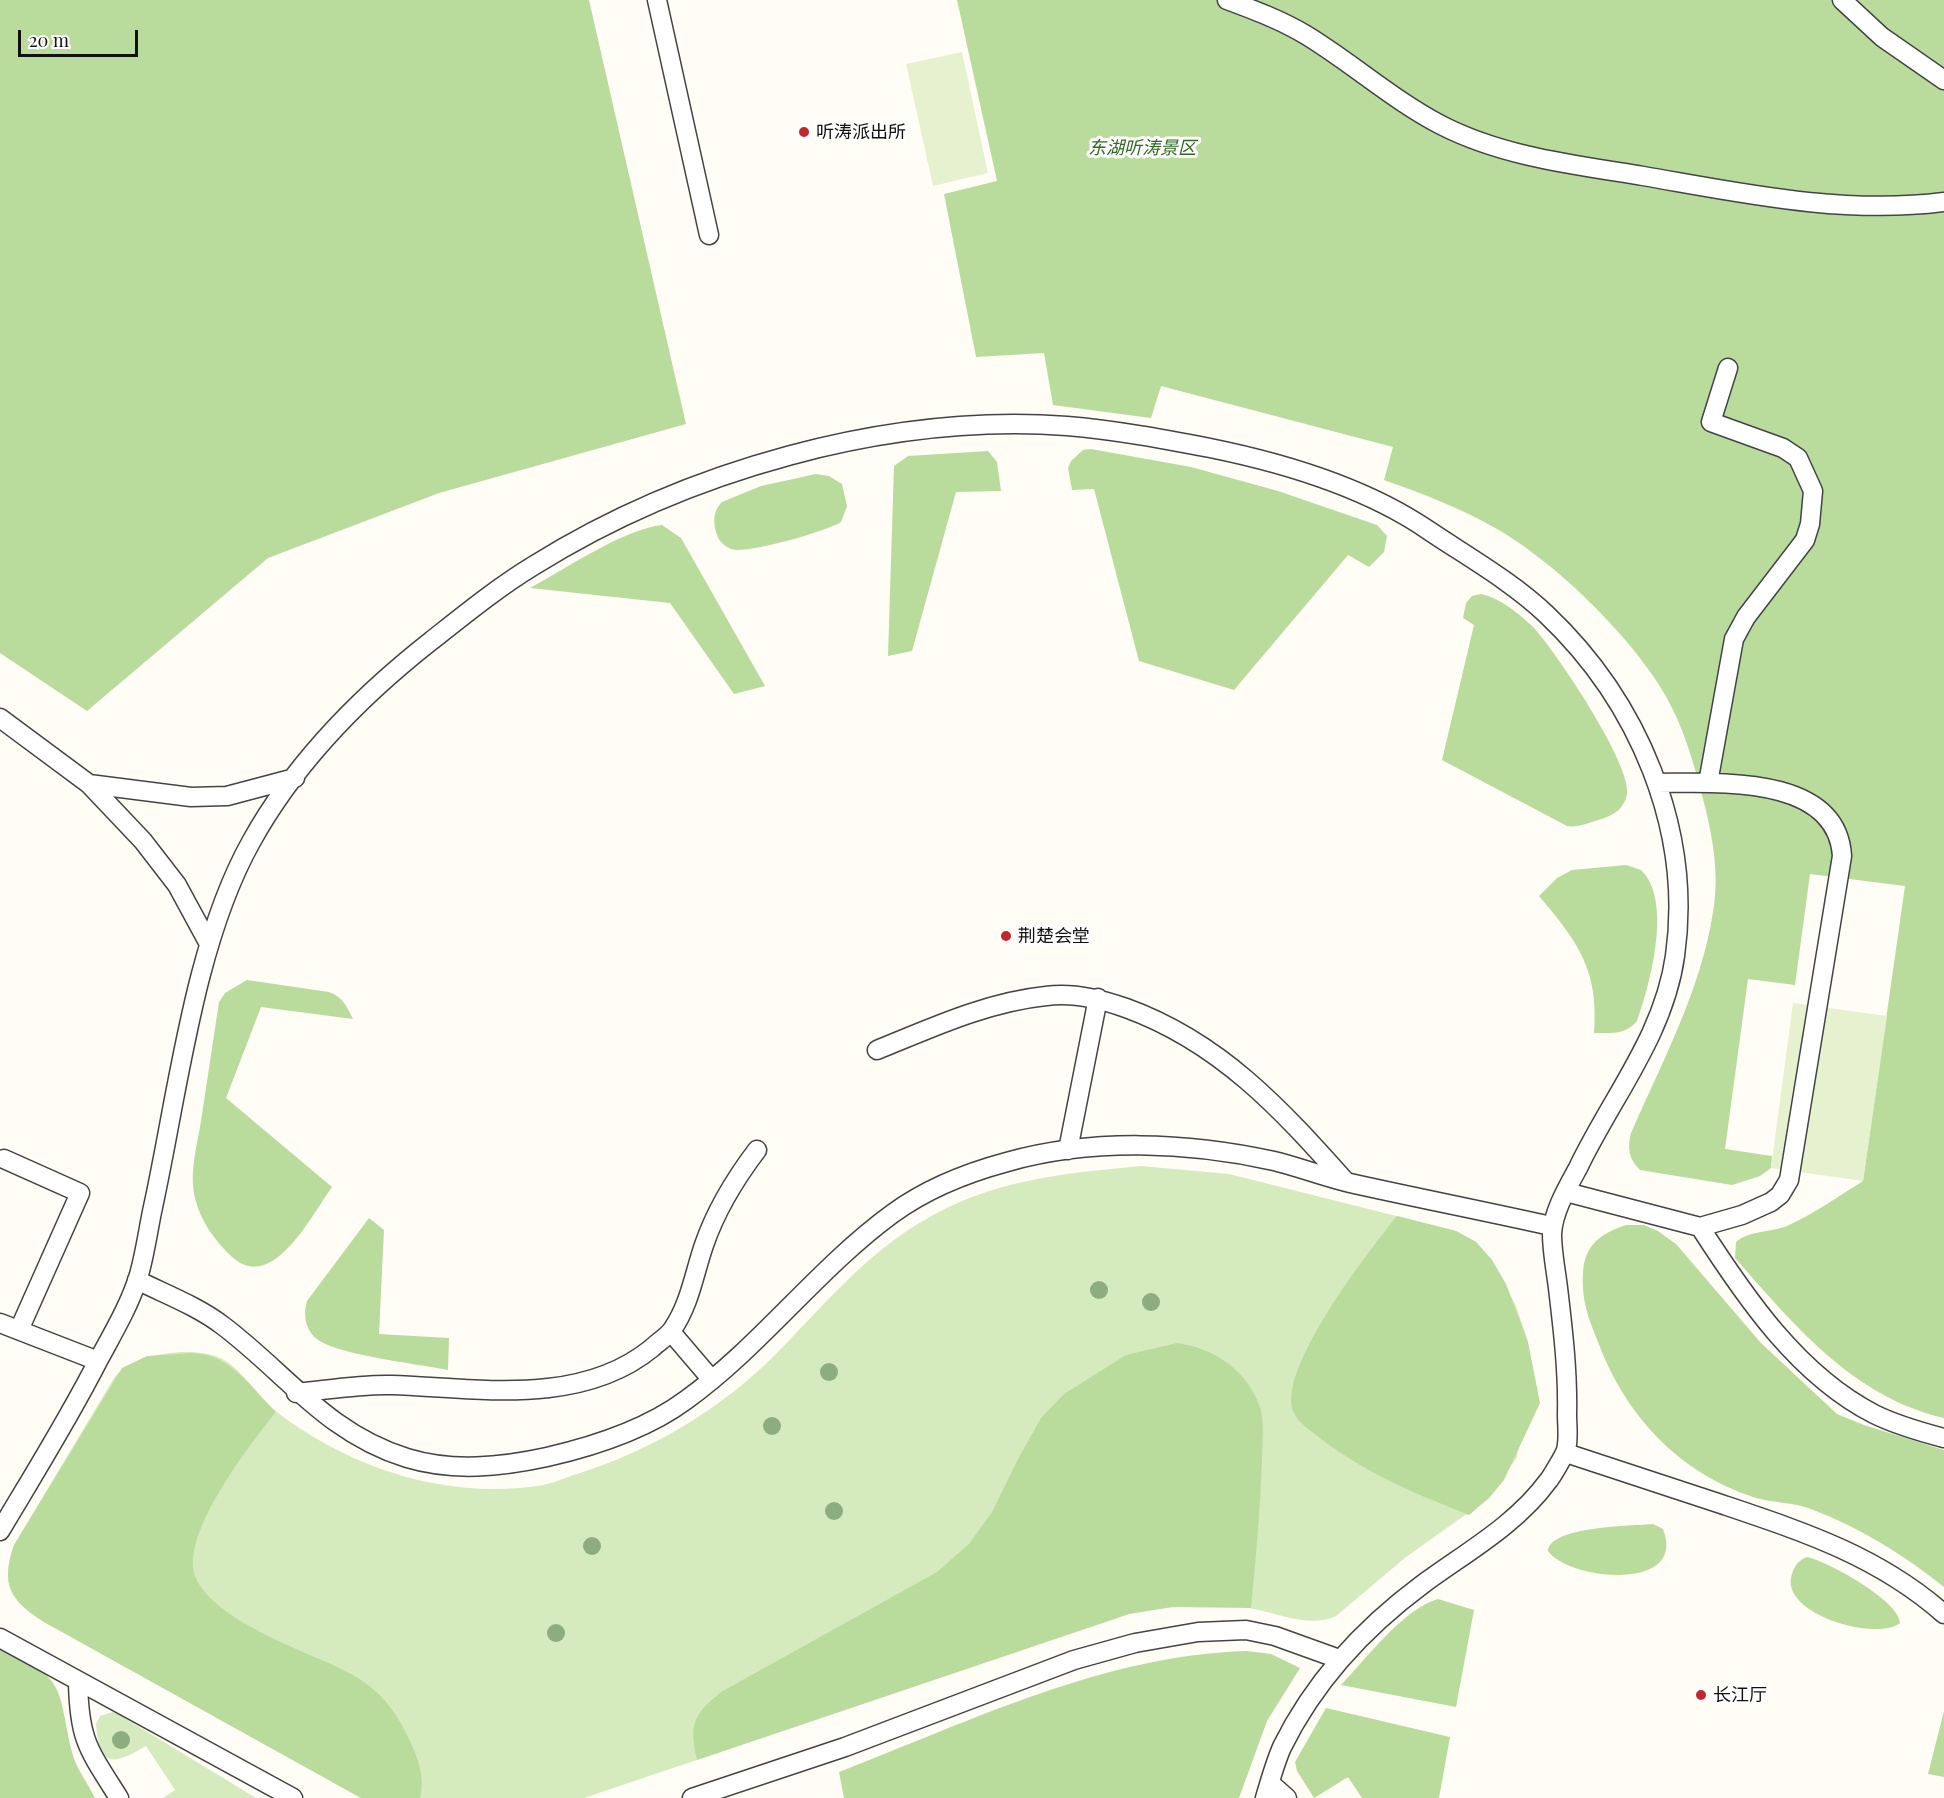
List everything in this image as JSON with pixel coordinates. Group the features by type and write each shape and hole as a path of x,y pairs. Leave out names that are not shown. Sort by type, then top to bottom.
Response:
{"lane":[{"path":"657,0 709,235"},
{"path":"1227,0 1264,14 1306,35 1408,107 1444,127 1540,159 1769,197 1855,206 1944,202"},
{"path":"1842,0 1882,37 1944,80"},
{"path":"1708,783 1734,639 1746,617 1805,540 1810,524 1813,491 1798,458 1783,448 1710,422 1728,368"},
{"path":"0,1531 98,1361 137,1280 209,944 246,850 265,817 348,714 404,662 474,606 533,566 616,520 693,487 765,463 841,445 914,432 989,425 1064,426 1138,435 1256,457 1346,489 1412,519 1523,594 1562,630 1611,691 1658,783 1677,855 1676,950 1666,998 1642,1053 1594,1134 1551,1226 1568,1404 1566,1453 1545,1486 1520,1511 1415,1589 1339,1659 1313,1695 1280,1751 1267,1791 1287,1798"},
{"path":"0,718 89,784 143,841 177,885 209,944"},
{"path":"89,784 191,797 227,796 295,778"},
{"path":"1566,1192 1700,1227 1742,1215 1770,1202 1780,1195 1789,1180 1842,856 1836,830 1815,807 1800,799 1758,786 1658,783"},
{"path":"877,1050 1002,1003 1048,995 1098,998 1154,1018 1197,1041 1252,1083 1346,1182"},
{"path":"1068,1149 1098,998"},
{"path":"137,1280 219,1322 296,1393 332,1421 370,1442 405,1457 465,1467 533,1460 585,1447 651,1420 683,1402 712,1380 865,1235 894,1212 926,1192 962,1176 1008,1161 1068,1149 1148,1144 1200,1150 1272,1161 1346,1182 1551,1226"},
{"path":"296,1393 389,1385 485,1392 530,1390 570,1384 616,1370 643,1355 670,1332 686,1307 704,1245 723,1201 757,1150"},
{"path":"4,1160 80,1194 19,1330"},
{"path":"1700,1227 1733,1278 1764,1318 1816,1372 1846,1397 1875,1415 1944,1438"},
{"path":"0,1323 98,1361"},
{"path":"670,1332 712,1380"},
{"path":"1566,1453 1810,1534 1864,1559 1914,1587 1944,1614"},
{"path":"692,1798 845,1747 1074,1660 1135,1644 1198,1632 1246,1630 1275,1636 1339,1659"},
{"path":"0,1638 293,1798"},
{"path":"78,1681 82,1735 91,1754 119,1798"}],"green space":[{"path":"0,0 589,0 686,424 439,493 268,558 87,711 0,653"},
{"name":"东湖听涛景区","path":"957,0 1944,0 1944,1418 1911,1408 1881,1394 1853,1376 1803,1333 1735,1258 1736,1242 1741,1238 1789,1225 1818,1210 1863,1181 1905,886 1810,874 1795,985 1748,979 1725,1149 1772,1156 1771,1168 1760,1176 1732,1185 1640,1170 1633,1162 1630,1153 1631,1133 1690,997 1707,941 1716,883 1712,838 1697,775 1675,714 1662,689 1644,663 1598,610 1546,563 1521,544 1470,514 1384,480 1393,447 1161,386 1151,418 1053,405 1044,353 976,357 944,194 997,181"},
{"path":"962,52 988,173 933,186 906,64"},
{"path":"1091,449 1191,467 1278,491 1377,525 1387,536 1384,552 1369,567 1348,555 1234,690 1139,661 1094,489 1072,490 1068,468 1071,461 1083,450"},
{"path":"988,451 997,462 1001,491 956,492 912,651 888,656 894,466 908,456"},
{"path":"816,474 829,476 842,484 847,506 841,522 790,540 746,549 731,549 720,541 714,521 718,506 722,502 761,486"},
{"path":"662,525 681,538 765,686 734,694 670,603 530,588 612,542 646,528"},
{"path":"1481,594 1509,607 1534,628 1559,660 1591,709 1618,759 1625,780 1627,794 1625,800 1613,814 1582,825 1567,826 1442,760 1474,625 1463,618 1466,603 1472,596"},
{"path":"1626,865 1641,870 1651,884 1656,901 1656,943 1648,986 1637,1021 1632,1026 1623,1031 1594,1033 1593,991 1583,958 1565,928 1539,896 1557,878 1572,870"},
{"path":"247,980 329,992 341,1000 353,1019 261,1007 226,1098 332,1187 302,1232 289,1247 275,1259 261,1266 246,1265 231,1256 219,1244 204,1222 193,1189 194,1159 219,1002 225,993"},
{"path":"1793,1003 1887,1016 1863,1181 1771,1168"},
{"path":"1141,1166 1229,1174 1456,1231 1476,1242 1492,1260 1516,1306 1528,1342 1517,1457 1489,1498 1406,1557 1336,1616 1316,1621 1305,1620 1231,1606 1173,1607 1129,1614 584,1798 361,1798 44,1622 23,1607 11,1591 8,1571 14,1545 114,1378 123,1369 148,1357 192,1352 218,1357 235,1368 278,1413 307,1433 368,1464 401,1475 469,1488 503,1489 538,1486 558,1481 632,1453 659,1440 709,1410 777,1353 845,1283 881,1250 921,1222 974,1196 1001,1187 1055,1176"},
{"path":"1397,1216 1456,1231 1476,1242 1492,1260 1506,1284 1528,1342 1540,1403 1504,1480 1489,1498 1469,1515 1410,1491 1355,1462 1309,1430 1294,1413 1292,1394 1298,1369 1311,1341 1328,1311"},
{"path":"369,1218 384,1230 379,1334 449,1338 448,1370 342,1350 327,1345 310,1331 305,1316 307,1301"},
{"path":"1626,1225 1644,1225 1658,1231 1676,1244 1761,1343 1837,1414 1864,1425 1944,1450 1944,1587 1897,1553 1829,1516 1804,1507 1753,1497 1726,1486 1678,1456 1639,1417 1609,1369 1590,1323 1584,1296 1584,1266 1590,1248 1604,1235"},
{"path":"1177,1343 1204,1350 1228,1363 1247,1382 1262,1413 1258,1535 1251,1608 1171,1607 1129,1614 697,1760 693,1737 696,1721 704,1707 721,1692 937,1572 969,1544 992,1512 1041,1418 1064,1394 1126,1355"},
{"path":"193,1353 207,1355 230,1366 276,1412 235,1466 207,1514 193,1558 195,1576 202,1589 227,1612 276,1640 351,1674 376,1691 397,1716 413,1748 421,1773 420,1798 361,1798 44,1622 23,1607 11,1591 8,1571 14,1545 122,1368 147,1356"},
{"path":"1653,1524 1663,1529 1666,1550 1658,1564 1643,1572 1622,1575 1600,1574 1578,1569 1560,1561 1548,1551 1552,1543 1577,1532"},
{"path":"1807,1557 1830,1566 1861,1583 1888,1604 1897,1614 1900,1623 1888,1628 1871,1629 1832,1621 1814,1612 1800,1601 1792,1588 1794,1568"},
{"path":"1438,1599 1474,1610 1456,1707 1341,1685 1399,1624 1425,1604"},
{"path":"0,1650 38,1668 56,1688 61,1699 74,1758 95,1798 0,1798"},
{"path":"1247,1651 1271,1654 1300,1668 1267,1721 1239,1798 844,1798 839,1772 988,1712 1090,1678 1141,1664 1194,1655"},
{"path":"1326,1708 1450,1737 1439,1798 1362,1798 1348,1777 1314,1798 1297,1771 1295,1762"},
{"path":"1944,1711 1944,1777 1928,1774"},
{"path":"113,1712 256,1798 163,1798 175,1790 146,1746 117,1759 105,1756 98,1739 96,1724 100,1716"}],"place":[{"name":"听涛派出所","path":"804,132"},
{"name":"荆楚会堂","path":"1006,936"},
{"name":"长江厅","path":"1701,1695"}]}
